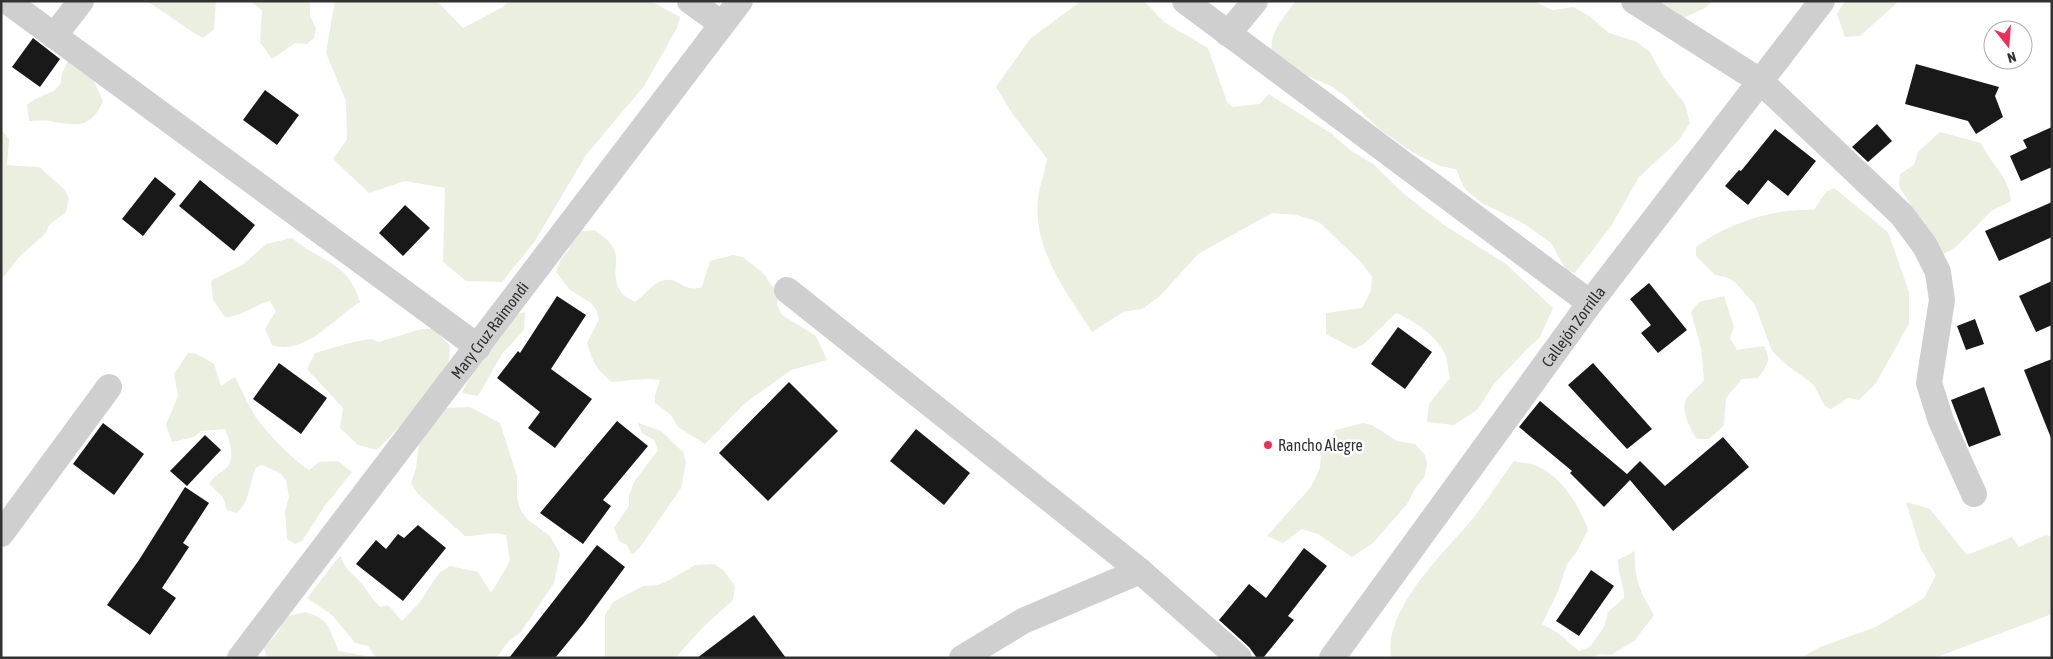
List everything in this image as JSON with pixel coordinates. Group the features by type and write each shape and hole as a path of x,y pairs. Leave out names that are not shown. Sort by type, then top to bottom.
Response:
{"street":[{"path":"7,1 478,347"},
{"path":"54,36 81,1"},
{"path":"690,1 722,24"},
{"name":"Mary Cruz Raimondi","path":"240,658 740,1"},
{"path":"1185,1 1590,303"},
{"path":"1228,34 1255,1"},
{"path":"1634,1 1760,81 1902,215 1925,246 1938,272 1942,300 1929,383 1941,421 1974,494"},
{"name":"Callejón Zorrilla","path":"1332,658 1590,303 1822,1"},
{"path":"787,290 1140,571 1239,658"},
{"path":"1,534 110,387"},
{"path":"962,658 1023,621 1140,571"}],"shaded area":[{"path":"145,1 216,1 214,29 203,38"},
{"path":"250,1 310,1 310,16 316,29 314,38 307,44 295,43 272,59 260,42 262,10"},
{"path":"335,1 437,1 463,28 503,7 509,1 651,1 680,17 677,28 644,86 586,155 535,241 502,282 466,281 443,262 445,188 405,181 369,193 333,159 347,139 346,101 326,53"},
{"path":"1081,1 1144,1 1164,22 1208,48 1227,102 1232,107 1260,104 1269,94 1332,134 1350,150 1373,164 1404,194 1444,225 1506,264 1553,308 1540,337 1494,384 1478,409 1454,425 1427,422 1429,404 1450,378 1447,360 1441,347 1430,335 1417,324 1403,316 1396,313 1365,343 1354,349 1326,334 1326,313 1362,308 1371,291 1372,277 1360,261 1319,222 1297,215 1272,213 1198,254 1159,297 1142,309 1123,312 1092,332 1054,270 1041,236 1038,200 1047,159 1012,113 996,87 1030,39"},
{"path":"1295,1 1534,1 1553,10 1574,7 1589,16 1609,33 1635,41 1650,52 1663,76 1685,104 1690,123 1679,140 1639,177 1611,226 1575,273 1566,270 1551,243 1523,223 1482,203 1464,188 1456,169 1440,166 1412,152 1378,128 1345,96 1331,86 1296,71 1272,55 1275,32"},
{"path":"1626,1 1713,1 1705,8 1681,19"},
{"path":"1845,1 1899,1 1860,36 1845,37 1837,14"},
{"path":"70,57 92,77 103,101 98,111 87,122 81,124 29,121 27,105 35,99 54,91 61,83 62,73"},
{"path":"1,130 9,139 7,165 39,167 64,189 69,198 66,212 49,225 45,234 20,256 1,280"},
{"path":"1940,132 1981,143 2007,184 2011,201 1991,211 1956,247 1942,255 1899,186 1900,174 1914,165 1918,152"},
{"path":"1834,188 1888,232 1909,292 1909,324 1876,383 1859,400 1848,398 1831,409 1825,406 1813,384 1788,366 1772,351 1755,305 1735,282 1726,277 1715,275 1696,256 1696,247 1722,231 1752,219 1768,214 1814,210 1826,192"},
{"path":"594,230 612,246 616,261 617,283 621,292 634,302 660,281 675,281 691,288 702,287 710,261 733,255 743,257 764,274 778,295 777,305 782,315 816,336 827,360 791,370 744,404 705,444 678,427 671,415 655,403 655,395 660,380 642,379 612,382 602,373 593,360 587,343 599,320 597,311 591,303 570,290 556,272 560,261 569,249 575,232"},
{"path":"292,238 341,270 355,288 360,302 319,334 296,345 284,347 272,345 265,329 276,311 270,301 243,313 225,317 213,300 211,281 244,264 266,244"},
{"path":"1724,296 1734,327 1730,338 1737,350 1764,346 1768,359 1764,370 1758,378 1742,379 1726,398 1724,425 1709,439 1697,439 1689,425 1684,407 1687,398 1704,380 1701,348 1691,312 1699,302"},
{"path":"525,312 524,330 502,354 478,396 462,393 473,369 517,314"},
{"path":"421,329 434,329 450,346 448,370 417,416 399,427 377,450 358,445 340,428 343,408 307,369 315,353 370,339 379,342"},
{"path":"188,353 197,354 214,364 221,386 235,377 257,419 282,447 303,466 309,470 319,462 338,461 352,472 324,507 302,541 295,544 287,539 285,511 289,497 286,480 280,473 262,465 256,467 245,502 237,513 227,510 223,497 209,484 228,466 230,461 231,450 225,429 201,431 194,437 172,442 166,425 178,396 174,374"},
{"path":"470,407 500,423 517,476 517,498 521,511 528,520 550,536 560,554 554,583 521,632 509,641 496,658 376,658 368,646 355,643 332,615 307,598 338,558 341,556 347,569 381,607 388,605 402,621 419,603 439,573 450,566 478,572 491,593 510,561 506,535 465,536 419,495 411,484 416,468 419,443 445,408"},
{"path":"638,423 661,431 683,452 686,462 681,488 641,546 634,553 631,553 627,545 619,541 614,528 629,506 629,496 634,482 658,450 654,440 642,433"},
{"path":"1363,423 1372,425 1397,441 1415,444 1425,455 1427,465 1424,478 1416,487 1407,504 1373,543 1352,557 1318,534 1302,529 1283,543 1267,536 1311,487 1320,468 1321,454 1336,430"},
{"path":"1514,461 1535,465 1562,484 1580,511 1588,530 1576,553 1567,564 1558,591 1542,624 1558,633 1579,651 1590,647 1604,627 1608,612 1624,598 1618,560 1635,551 1635,569 1639,585 1654,615 1635,640 1611,655 1599,654 1591,658 1391,658 1391,639 1406,601 1433,564 1474,517"},
{"path":"1906,502 1930,509 1967,555 2012,537 2019,547 2046,535 2052,537 2052,614 1934,658 1801,658 1820,647 1876,627 1924,598 1936,575 1921,550"},
{"path":"714,564 723,570 735,586 733,600 705,625 675,658 605,658 605,615 613,602 643,586 658,585 672,579 695,565"},
{"path":"305,612 325,622 339,651 365,656 365,658 267,658 264,648 278,632 285,617"}],"building":[{"path":"33,38 60,59 40,87 12,67"},
{"path":"1916,64 1999,87 1995,96 2003,117 1976,134 1968,121 1905,104"},
{"path":"265,90 299,115 277,145 243,120"},
{"path":"1877,124 1892,141 1868,162 1852,147"},
{"path":"2052,127 2052,167 2021,181 2010,156 2027,148 2023,140"},
{"path":"1775,129 1816,161 1788,196 1768,180 1748,205 1725,186 1739,170 1741,171"},
{"path":"155,177 176,194 143,236 122,219"},
{"path":"200,180 255,225 234,251 179,206"},
{"path":"2052,202 2052,237 1999,261 1985,231"},
{"path":"405,205 430,228 403,256 379,233"},
{"path":"2052,281 2052,325 2036,332 2019,296"},
{"path":"1649,283 1687,330 1658,353 1641,333 1651,325 1630,299"},
{"path":"557,296 586,315 551,369 592,399 555,448 528,428 540,412 497,378 518,351 520,353"},
{"path":"1975,319 1984,344 1966,350 1957,326"},
{"path":"1398,327 1432,352 1405,389 1371,364"},
{"path":"2052,359 2052,438 2051,438 2024,370"},
{"path":"279,363 327,398 301,434 253,399"},
{"path":"1593,363 1652,429 1627,449 1568,385"},
{"path":"789,382 838,431 768,501 719,453"},
{"path":"1984,387 2001,435 1969,447 1951,400"},
{"path":"1540,401 1627,474 1640,461 1665,486 1723,437 1749,467 1673,531 1630,480 1604,507 1570,473 1572,471 1519,427"},
{"path":"617,421 648,446 603,500 611,506 583,544 540,513"},
{"path":"103,423 144,454 114,495 73,464"},
{"path":"916,429 970,473 944,505 890,461"},
{"path":"205,435 221,450 187,486 170,471"},
{"path":"185,487 209,503 183,543 189,547 162,588 176,598 150,635 107,605 139,560"},
{"path":"418,525 446,548 403,601 356,564 376,540 386,549 398,534 404,538"},
{"path":"597,545 625,567 583,624 555,658 509,658"},
{"path":"1304,548 1327,566 1288,616 1294,620 1263,658 1257,658 1249,647 1219,620 1249,584 1266,598"},
{"path":"1591,570 1614,586 1579,636 1556,621"},
{"path":"754,615 786,658 697,658"}],"place":[{"name":"Rancho Alegre","path":"1268,445"}]}
